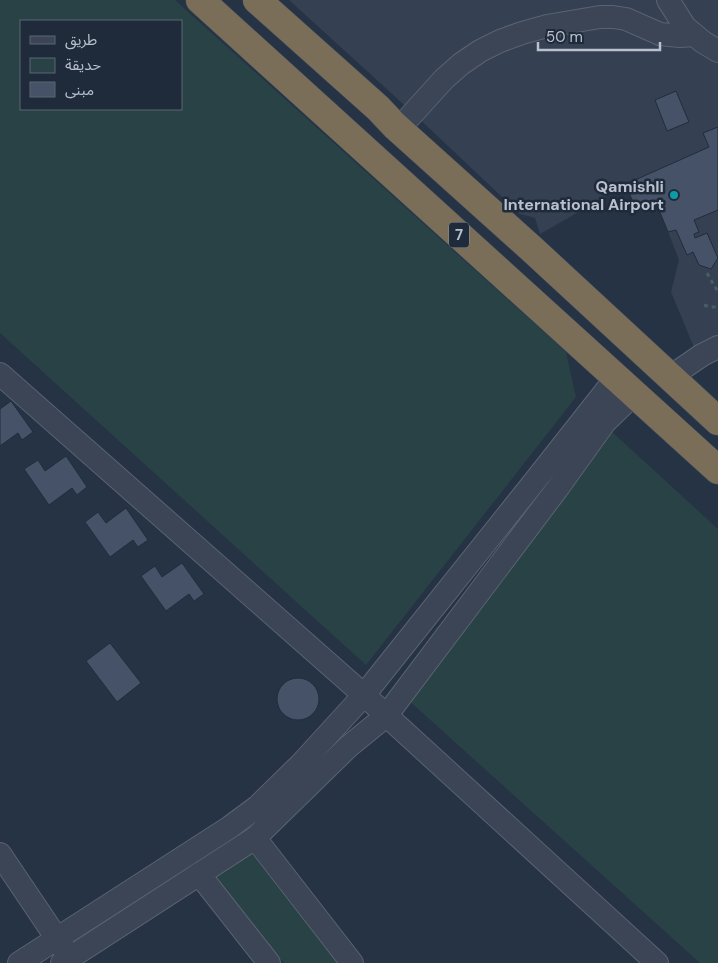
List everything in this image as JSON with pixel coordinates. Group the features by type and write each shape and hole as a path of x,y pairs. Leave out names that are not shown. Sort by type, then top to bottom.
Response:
{"highway":[{"name":"7","path":"200,0 718,470"},
{"name":"7","path":"257,0 378,108 395,126 718,421"},
{"path":"633,393 670,377"}],"street":[{"path":"668,0 685,27 703,42 718,51"},
{"path":"395,126 405,122 444,79 461,64 480,51 522,33 548,26 600,17 613,17 626,19 660,34 694,35"},
{"path":"670,377 702,355 718,347"},
{"path":"0,374 364,695 657,963"},
{"path":"19,963 230,827 257,807 302,763 364,695 534,482 633,393"},
{"path":"0,854 57,939 68,961 255,838 348,747 386,716 605,422 633,393"},
{"path":"255,838 352,963"},
{"path":"199,874 269,963"}],"path":[{"path":"707,273 718,292"},
{"path":"704,305 718,307"}],"shaded area":[{"path":"289,0 718,0 718,351 695,350 671,292 679,260 658,206 637,213 626,185 540,234 535,218 520,214"}],"green space":[{"path":"0,0 175,0 566,352 576,397 366,665 0,333"},
{"path":"610,430 718,529 718,963 700,963 406,698"},
{"path":"248,849 337,963 284,963 215,875"}],"building":[{"path":"676,91 689,122 667,131 655,100"},
{"name":"Qamishli International Airport","path":"718,127 718,210 694,220 699,232 694,234 695,238 707,233 718,258 711,269 699,265 693,252 687,255 676,230 668,232 657,205 637,213 626,184 709,147 703,133"},
{"path":"11,401 33,432 22,440 18,433 0,446 0,409"},
{"path":"66,456 87,487 77,495 72,488 49,505 24,469 38,460 45,471"},
{"path":"126,508 148,540 138,547 133,540 110,557 85,522 98,512 106,523"},
{"path":"182,563 204,594 194,601 189,594 166,611 141,576 155,566 162,577"},
{"path":"110,643 141,683 117,702 86,661"},
{"path":"298,678 313,684 319,699 313,714 298,720 283,714 277,699 283,684"}],"place":[{"name":"Qamishli International Airport","path":"674,195"}]}
